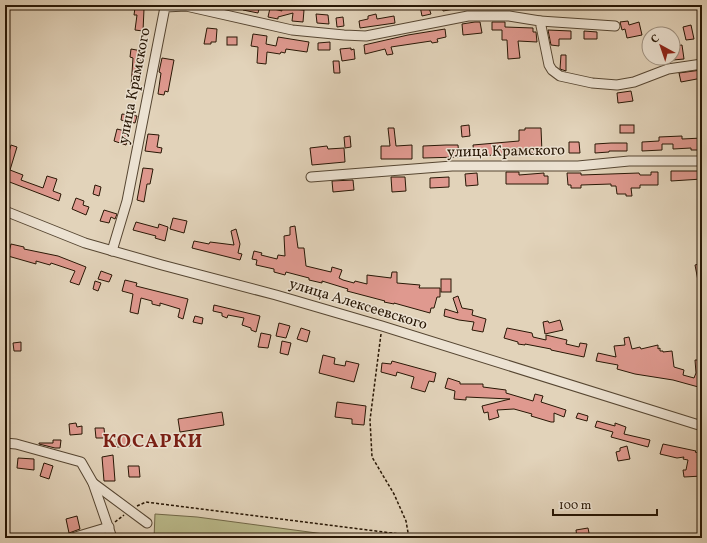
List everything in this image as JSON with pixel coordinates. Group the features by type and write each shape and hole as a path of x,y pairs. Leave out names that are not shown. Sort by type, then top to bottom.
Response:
{"street":[{"name":"улица Крамского","path":"112,251 127,201 165,6 186,6 292,30 344,36 366,36 468,16 509,16 540,21 615,26"},
{"path":"540,21 549,65 556,73 571,79 617,85 634,82 668,69 702,64"},
{"name":"улица Крамского","path":"311,177 452,166 578,166 629,161 702,161"},
{"name":"улица Алексеевского","path":"5,212 84,243 276,295 382,326 702,426"},
{"path":"5,443 16,444 81,462 93,482 112,538"},
{"path":"93,482 147,523"},
{"path":"72,538 109,527"}],"path":[{"path":"382,326 370,420 372,457 394,494 406,521 409,538"},
{"path":"109,527 129,510 146,502 408,535"}],"green space":[{"path":"155,514 197,517 354,538 154,538"}],"building":[{"path":"244,5 260,5 258,13 243,10"},
{"path":"428,5 431,14 422,16 420,6"},
{"path":"442,5 460,5 460,8 443,11"},
{"path":"135,8 144,9 143,31 135,30 137,15 134,15"},
{"path":"270,8 282,11 281,8 304,10 303,22 292,21 293,13 278,17 278,19 268,17"},
{"path":"316,14 328,15 329,24 317,23"},
{"path":"376,14 377,19 394,16 395,23 360,28 359,21 368,19 368,16"},
{"path":"343,17 344,26 337,27 336,18"},
{"path":"628,21 629,25 639,22 641,35 627,38 625,29 622,30 620,22"},
{"path":"480,22 482,33 463,35 462,24"},
{"path":"492,22 505,22 505,27 533,28 533,32 536,32 537,42 518,41 520,58 508,59 507,40 502,40 502,30 492,30"},
{"path":"691,25 694,39 686,40 683,27"},
{"path":"207,28 217,29 216,42 204,44"},
{"path":"445,29 446,37 437,39 438,42 432,43 431,41 391,47 393,54 387,55 385,49 365,54 364,45 408,35"},
{"path":"548,30 571,31 571,39 559,39 559,46 551,45"},
{"path":"584,31 597,32 597,39 584,39"},
{"path":"253,34 267,36 266,44 276,46 278,37 309,42 307,52 286,49 285,53 281,52 280,54 267,52 266,64 257,63 258,47 251,46"},
{"path":"227,37 237,37 237,45 227,45"},
{"path":"330,42 330,50 318,50 318,43"},
{"path":"682,45 684,59 681,59"},
{"path":"351,48 351,50 354,49 355,59 342,61 340,49"},
{"path":"131,49 142,51 138,87 131,87 133,58 130,57"},
{"path":"561,55 566,55 566,71 560,69"},
{"path":"162,58 174,60 168,92 165,91 164,95 158,94 161,73 159,72"},
{"path":"333,61 339,61 340,73 334,73"},
{"path":"701,70 702,78 681,82 679,73"},
{"path":"631,91 633,101 618,103 617,93"},
{"path":"122,114 137,116 135,123 121,120"},
{"path":"469,125 470,136 462,137 461,126"},
{"path":"620,125 634,125 634,133 620,133"},
{"path":"388,128 394,128 396,146 412,145 412,159 381,159 381,146 390,146"},
{"path":"525,128 541,128 542,153 516,151 516,154 474,156 473,145 519,141 519,130 525,130"},
{"path":"117,129 129,132 126,145 114,141"},
{"path":"148,134 159,135 157,147 162,148 161,153 145,151"},
{"path":"350,136 351,147 345,148 344,137"},
{"path":"682,136 682,139 702,138 702,150 691,150 691,148 673,149 673,144 662,144 662,150 642,151 642,142 659,141 659,137"},
{"path":"569,142 579,142 580,153 569,153"},
{"path":"627,143 627,151 595,153 595,144"},
{"path":"11,145 17,147 10,170 23,175 21,180 43,188 47,176 57,179 53,191 61,194 59,201 7,181 5,183 5,166"},
{"path":"458,145 459,157 423,158 423,146"},
{"path":"327,146 328,149 344,148 345,162 312,165 310,148"},
{"path":"143,168 153,169 150,184 147,184 144,202 137,200"},
{"path":"671,171 702,171 702,179 671,181"},
{"path":"506,172 519,172 519,175 544,173 544,176 548,176 548,184 506,184"},
{"path":"651,172 658,172 658,185 640,185 640,188 631,188 632,196 617,194 616,186 611,186 611,184 581,185 581,188 571,188 571,185 568,185 567,173 581,173 581,175 639,173 640,175 651,175"},
{"path":"477,173 478,185 466,186 465,174"},
{"path":"391,177 405,177 406,191 392,192"},
{"path":"449,177 449,187 430,188 430,178"},
{"path":"353,180 354,190 333,192 332,181"},
{"path":"95,185 101,187 99,196 93,194"},
{"path":"76,198 84,201 83,205 89,207 86,215 72,209"},
{"path":"104,210 117,214 115,219 111,217 109,223 100,221"},
{"path":"173,218 187,221 184,233 170,229"},
{"path":"136,222 158,228 159,224 168,227 165,241 155,238 156,236 133,230"},
{"path":"295,226 298,248 304,248 306,266 331,272 332,267 342,270 339,278 343,280 367,284 367,275 391,278 392,272 397,272 397,283 420,285 419,288 440,288 440,297 437,297 434,308 431,308 430,313 394,303 384,302 385,301 347,291 348,289 322,281 322,283 309,280 309,278 286,272 285,275 274,272 274,269 256,265 257,260 252,259 254,251 262,253 261,255 277,259 278,255 285,256 284,236 290,235 290,227"},
{"path":"236,229 240,244 238,253 242,254 240,260 192,248 194,241 209,244 210,242 234,245 231,231"},
{"path":"11,244 24,247 24,249 58,256 86,267 79,285 70,282 75,271 51,263 50,265 36,261 36,264 8,256"},
{"path":"702,263 702,286 699,286 695,265"},
{"path":"101,271 112,275 109,282 98,279"},
{"path":"441,279 451,279 451,292 441,292"},
{"path":"125,280 137,283 136,286 188,299 183,319 178,317 180,309 160,303 160,306 152,304 152,301 141,298 138,314 130,312 133,294 122,291"},
{"path":"95,281 101,283 98,291 93,289"},
{"path":"458,296 462,308 473,310 472,315 486,319 483,332 472,330 474,322 444,316 445,309 458,313 453,298"},
{"path":"214,305 260,316 256,332 251,330 251,328 242,325 244,318 228,315 227,318 222,316 222,313 213,311"},
{"path":"195,316 203,318 202,324 193,322"},
{"path":"560,320 563,330 545,334 543,322 548,321 549,323"},
{"path":"279,323 290,326 286,338 276,336"},
{"path":"301,328 310,331 307,342 297,339"},
{"path":"507,328 532,333 533,337 546,340 546,335 567,340 566,344 579,347 580,343 587,344 584,357 551,349 518,344 518,342 504,338"},
{"path":"261,333 271,335 268,348 258,347"},
{"path":"629,337 632,349 640,347 641,349 658,345 658,349 660,348 660,351 672,351 674,367 684,370 683,375 694,378 696,373 695,360 702,360 702,388 673,380 635,374 617,369 618,365 596,361 598,353 616,357 614,346 625,345 624,338"},
{"path":"282,341 291,343 288,355 280,353"},
{"path":"21,342 21,351 14,351 13,343"},
{"path":"323,355 335,358 334,364 345,366 346,361 359,364 354,382 319,373"},
{"path":"392,361 436,373 434,382 429,381 425,392 411,388 414,377 397,372 396,376 381,372 382,363 391,364"},
{"path":"448,378 460,382 460,384 483,384 483,387 506,390 506,393 533,401 535,394 543,396 541,402 566,410 564,417 554,413 554,422 551,422 531,416 532,414 514,409 497,410 499,417 489,420 488,412 484,413 482,406 510,399 466,397 466,400 454,399 455,391 445,388"},
{"path":"337,402 366,406 364,425 352,424 352,419 335,417"},
{"path":"222,412 224,425 180,432 178,419"},
{"path":"578,413 588,416 587,421 576,418"},
{"path":"597,421 615,426 615,423 626,427 624,434 650,440 648,447 611,437 613,432 595,427"},
{"path":"76,423 77,427 82,426 82,434 70,435 69,424"},
{"path":"95,428 104,428 105,438 96,438"},
{"path":"129,436 130,446 117,447 116,437"},
{"path":"53,440 61,440 60,448 39,444 53,443"},
{"path":"663,444 696,451 695,452 702,454 702,476 684,477 683,470 686,470 688,460 683,459 684,457 677,458 660,454"},
{"path":"627,446 630,459 618,461 616,452 620,451 620,448"},
{"path":"113,455 115,481 104,481 102,457"},
{"path":"18,458 34,459 34,470 17,468"},
{"path":"44,463 53,466 49,479 40,476"},
{"path":"128,466 139,466 140,477 129,477"},
{"path":"77,516 80,529 69,533 66,519"},
{"path":"588,528 590,538 577,538 576,530"}],"district":[{"name":"КОСАРКИ","path":"153,442"}]}
